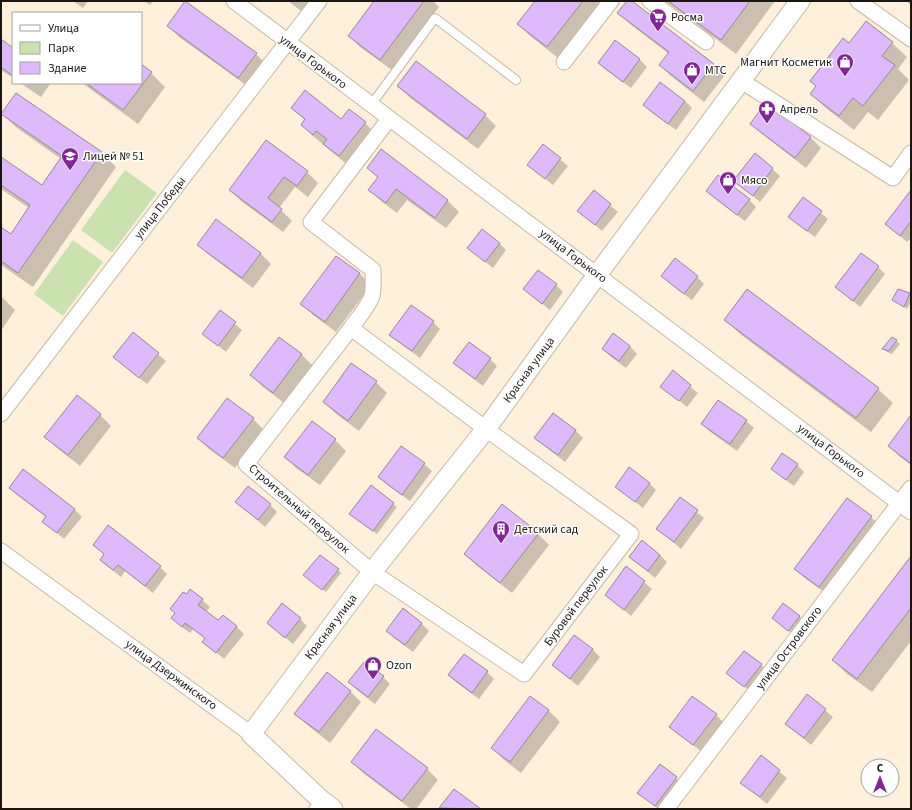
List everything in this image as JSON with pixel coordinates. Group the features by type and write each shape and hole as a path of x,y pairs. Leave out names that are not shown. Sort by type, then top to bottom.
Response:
{"street":[{"name":"улица Горького","path":"234,1 905,507"},
{"name":"улица Победы","path":"1,414 319,1"},
{"path":"564,62 611,1"},
{"path":"650,1 706,42"},
{"name":"Красная улица","path":"251,734 372,572 486,429 740,80 800,1"},
{"path":"858,1 911,39"},
{"path":"740,80 893,178 911,153"},
{"name":"Строительный переулок","path":"372,572 246,464 351,328 372,296 373,270 311,222 389,119"},
{"path":"351,328 486,429"},
{"name":"Буровой переулок","path":"372,572 524,674 631,534 486,429"},
{"name":"улица Островского","path":"666,809 905,507 911,488"},
{"name":"улица Дзержинского","path":"1,551 251,734 322,806"}],"lane":[{"path":"371,105 435,18 516,80"}],"green space":[{"path":"125,170 157,193 112,253 81,230"},
{"path":"73,240 103,262 63,316 34,294"}],"building":[{"path":"185,1 257,53 238,78 167,26"},
{"path":"374,1 424,1 380,60 348,36"},
{"path":"535,1 583,1 547,47 517,24"},
{"name":"Росма","path":"627,1 632,1 714,64 693,91 659,65 669,52 617,13"},
{"path":"668,1 750,1 721,40"},
{"path":"866,21 893,42 882,56 895,65 863,106 853,98 839,116 810,94 816,86 810,81 843,38 849,43"},
{"path":"1,39 12,47 12,75 1,67"},
{"path":"615,40 640,59 623,82 598,63"},
{"path":"416,61 486,114 467,139 397,86"},
{"path":"142,65 152,72 123,110 87,84 142,84"},
{"path":"660,82 685,101 668,124 643,105"},
{"path":"305,90 341,119 349,109 366,122 339,156 323,144 327,139 316,131 313,135 301,125 305,119 291,108"},
{"name":"Лицей № 51","path":"16,93 102,152 18,273 1,261 1,227 11,234 30,205 1,185 1,157 42,185 62,156 1,114"},
{"path":"766,102 811,137 795,158 750,124"},
{"path":"266,140 308,171 297,186 284,177 268,198 282,209 272,222 229,190"},
{"path":"543,144 561,158 545,179 527,165"},
{"path":"381,149 448,200 435,218 396,189 386,203 368,190 378,177 367,168"},
{"path":"755,153 773,168 753,196 733,181"},
{"name":"Мясо","path":"718,175 750,199 737,215 706,191"},
{"path":"594,190 611,204 595,225 577,211"},
{"path":"911,190 911,221 900,236 885,224"},
{"path":"803,197 822,211 807,231 788,217"},
{"path":"216,219 261,253 242,278 197,245"},
{"path":"482,229 500,243 485,262 467,248"},
{"path":"861,253 879,266 853,301 835,287"},
{"path":"336,256 360,273 325,322 300,304"},
{"path":"675,258 698,276 684,294 661,276"},
{"path":"538,270 557,284 542,304 523,289"},
{"path":"747,289 879,388 856,418 724,320"},
{"path":"898,289 910,293 904,307 892,300"},
{"path":"411,305 434,321 412,351 389,335"},
{"path":"220,310 236,322 218,346 202,334"},
{"path":"133,332 159,353 139,378 113,357"},
{"path":"613,333 630,346 619,361 602,349"},
{"path":"279,337 302,354 273,393 250,375"},
{"path":"892,337 897,340 889,351 882,349"},
{"path":"469,342 491,358 475,379 453,363"},
{"path":"351,363 377,381 348,421 323,402"},
{"path":"673,370 691,385 679,401 660,387"},
{"path":"77,395 101,414 68,455 44,437"},
{"path":"227,398 254,418 223,458 197,438"},
{"path":"718,400 747,420 730,444 701,424"},
{"path":"553,413 576,430 558,455 534,438"},
{"path":"911,415 911,462 910,463 888,446"},
{"path":"312,421 336,439 308,475 284,457"},
{"path":"401,446 425,463 402,495 378,477"},
{"path":"782,453 798,464 786,480 771,469"},
{"path":"629,467 650,483 635,502 615,487"},
{"path":"23,469 75,509 57,533 42,522 46,516 9,488"},
{"path":"371,485 394,503 373,531 349,514"},
{"path":"248,486 271,504 258,520 235,502"},
{"path":"680,497 698,510 674,542 656,529"},
{"path":"847,498 872,516 819,587 794,569"},
{"name":"Детский сад","path":"502,504 539,533 500,583 464,554"},
{"path":"108,525 161,566 145,586 118,565 113,570 100,560 104,554 93,545"},
{"path":"642,540 660,555 648,571 629,557"},
{"path":"320,555 339,569 322,590 303,575"},
{"path":"911,556 911,608 857,679 832,660"},
{"path":"626,566 645,581 624,610 605,595"},
{"path":"190,589 203,599 198,605 218,620 223,615 237,626 216,653 202,642 205,638 185,623 182,627 171,618 175,613 170,609 183,592 187,594"},
{"path":"282,603 301,618 285,638 267,623"},
{"path":"783,603 800,616 788,631 772,618"},
{"path":"403,608 422,623 405,645 386,631"},
{"path":"574,635 593,649 570,679 552,665"},
{"path":"744,651 762,664 744,687 726,673"},
{"path":"464,654 488,671 472,693 448,675"},
{"path":"364,662 384,676 368,697 348,682"},
{"path":"327,672 351,691 319,732 294,714"},
{"path":"807,694 826,709 804,738 785,724"},
{"path":"530,696 549,710 510,762 491,748"},
{"path":"692,696 717,714 693,745 669,727"},
{"path":"376,729 428,768 402,801 351,762"},
{"path":"761,755 780,770 760,797 740,783"},
{"path":"660,764 677,777 655,806 637,793"},
{"path":"454,789 481,809 439,808"}],"place":[{"name":"Росма","path":"658,32"},
{"name":"Магнит Косметик","path":"845,77"},
{"name":"МТС","path":"692,85"},
{"name":"Апрель","path":"767,124"},
{"name":"Лицей № 51","path":"70,171"},
{"name":"Мясо","path":"728,195"},
{"name":"Детский сад","path":"501,544"},
{"name":"Ozon","path":"373,680"}]}
